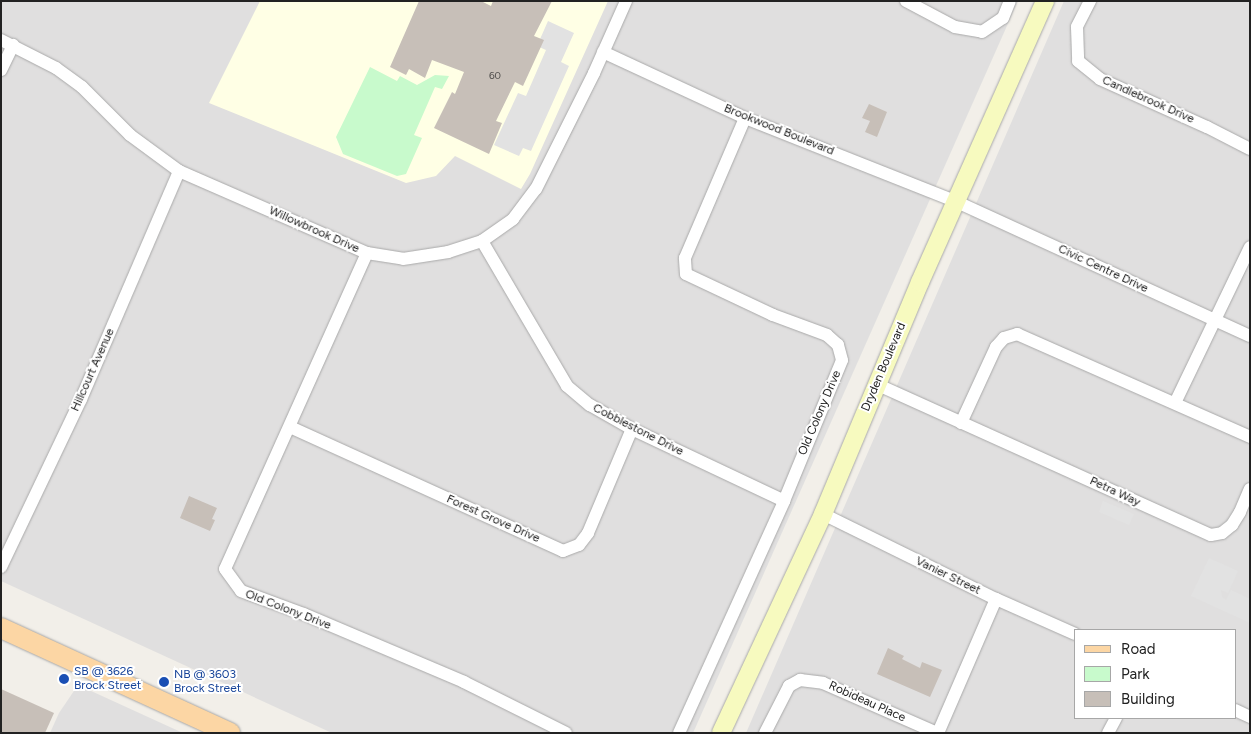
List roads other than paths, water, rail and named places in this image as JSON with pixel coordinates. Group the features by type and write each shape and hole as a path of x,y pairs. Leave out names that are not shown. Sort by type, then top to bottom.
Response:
{"main road":[{"path":"1,628 230,733"}],"street":[{"name":"Willowbrook Drive","path":"7,43 56,68 82,87 130,135 179,171 367,253 403,259 448,252 482,241 513,219 536,189 626,1"},
{"path":"906,1 955,28 982,32 1003,18 1010,1"},
{"name":"Dryden Boulevard","path":"721,733 823,514 876,384 1046,1"},
{"name":"Candlebrook Drive","path":"1090,1 1077,27 1078,61 1100,79 1208,127 1250,149"},
{"path":"1,70 7,43"},
{"name":"Brookwood Boulevard","path":"603,52 745,118 957,202"},
{"name":"Old Colony Drive","path":"678,733 784,501 842,360 838,345 827,335 773,315 686,274 685,258 745,118"},
{"name":"Hillcourt Avenue","path":"1,567 81,399 179,171"},
{"name":"Civic Centre Drive","path":"957,202 1250,336"},
{"name":"Cobblestone Drive","path":"482,241 567,386 590,405 632,429 784,501"},
{"path":"1176,404 1250,247"},
{"name":"Old Colony Drive","path":"367,253 225,569 241,591 304,614 455,679 566,733"},
{"path":"961,424 996,347 1004,338 1017,334 1250,437"},
{"name":"Petra Way","path":"876,384 961,424 1211,535 1222,533 1232,525 1250,489"},
{"name":"Forest Grove Drive","path":"290,427 563,551 579,545 588,533 632,429"},
{"name":"Vanier Street","path":"823,514 996,599 1074,634"},
{"name":"Robideau Place","path":"765,733 789,686 800,680 823,683 937,733 996,599"},
{"path":"1236,710 1250,717"},
{"path":"1108,733 1115,719"}],"place":[{"name":"SB @ 3626 Brock Street","path":"64,679"},
{"name":"NB @ 3603 Brock Street","path":"164,682"}]}
